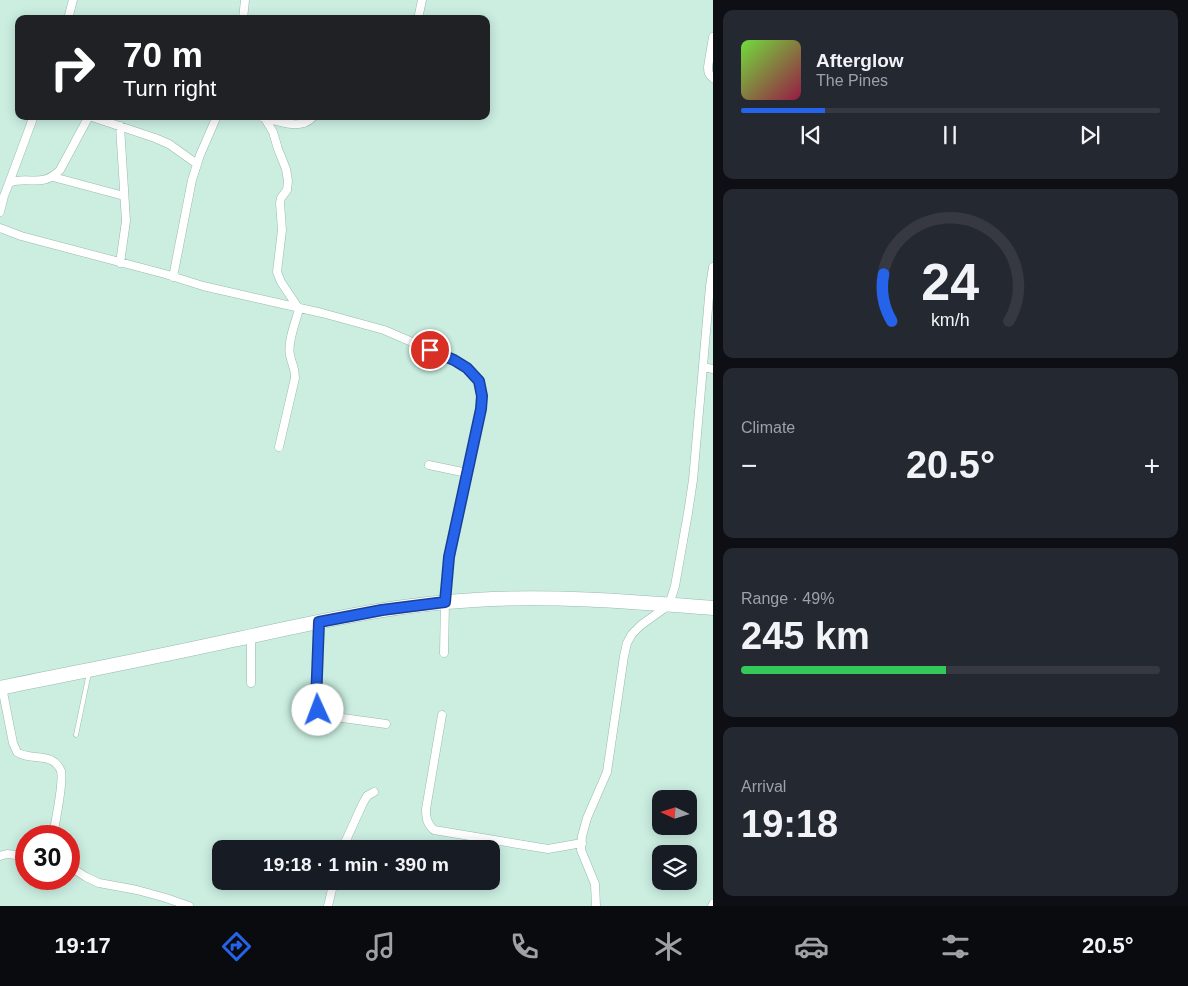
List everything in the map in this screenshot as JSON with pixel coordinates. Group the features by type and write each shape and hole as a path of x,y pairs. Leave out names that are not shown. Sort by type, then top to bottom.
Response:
{"highway":[{"path":"1,688 319,622 382,610 445,602 524,599 598,601 713,608"}],"street":[{"path":"69,15 73,0"},
{"path":"243,15 245,0"},
{"path":"419,15 422,0"},
{"path":"713,37 708,67 708,72 713,78"},
{"path":"9,183 18,180 38,181 53,176 60,170 87,120"},
{"path":"101,120 169,144 197,164"},
{"path":"173,277 192,180 200,155 215,120"},
{"path":"265,120 273,132 288,181 287,190 280,203 282,230 277,272 281,282 299,309 290,345 290,355 295,368 294,378 279,446"},
{"path":"275,120 299,124 306,123 309,120"},
{"path":"0,212 4,196 32,121"},
{"path":"120,126 126,221 120,262"},
{"path":"53,176 124,196"},
{"path":"0,228 21,236 203,286 384,330 454,360 467,368 479,381 482,396 481,409 449,557 445,602 444,653"},
{"path":"596,906 595,884 582,850 582,836 587,818 603,784 608,767 627,644 632,634 640,625 669,605 675,586 693,480 713,267"},
{"path":"703,367 713,369"},
{"path":"428,465 467,473"},
{"path":"319,622 316,702 318,710 328,716 386,724"},
{"path":"250,637 251,683"},
{"path":"1,688 13,743 17,752 25,756 50,760 60,770 61,784 55,825"},
{"path":"442,715 426,810 429,826 434,830 548,848 582,843"},
{"path":"346,840 367,796 374,792"},
{"path":"0,856 6,854 15,855"},
{"path":"80,873 99,882 137,890 189,906"},
{"path":"328,906 332,890"}],"lane":[{"path":"76,735 89,670"}],"route":[{"path":"318,710 316,702 319,622 382,610 445,602 449,557 455,523 481,409 482,396 479,381 467,368 454,360 430,350"}]}
